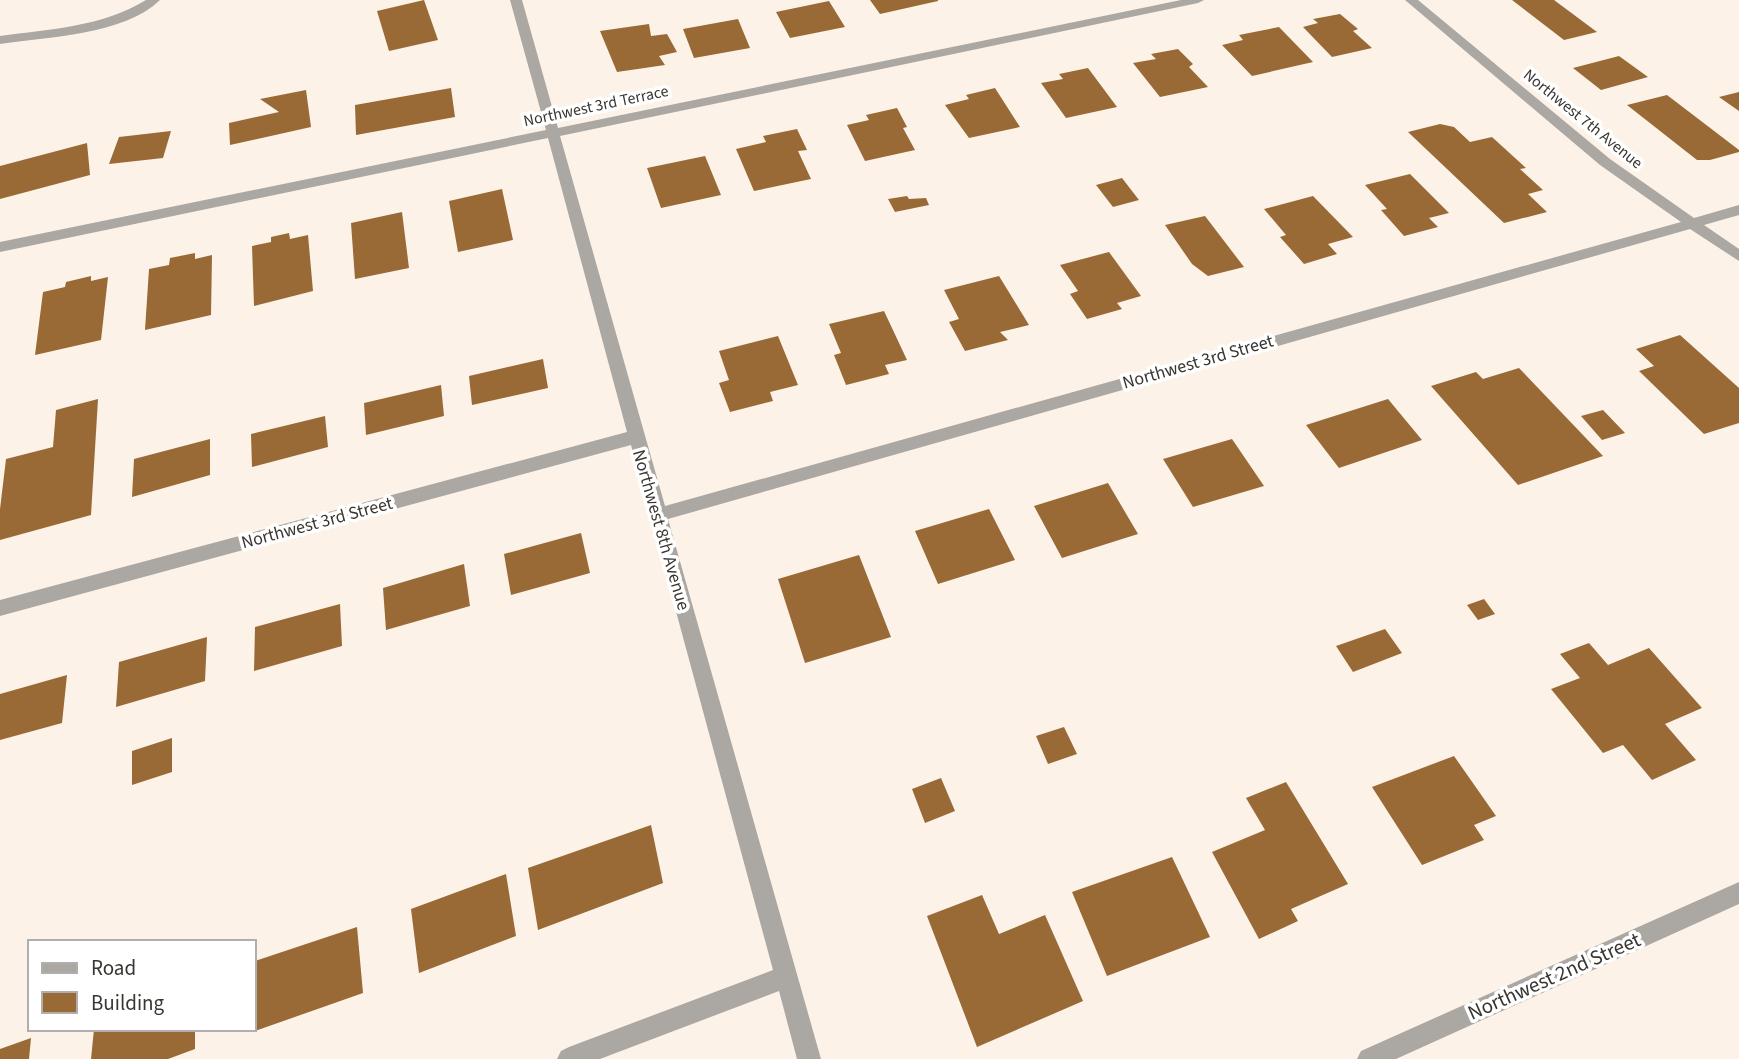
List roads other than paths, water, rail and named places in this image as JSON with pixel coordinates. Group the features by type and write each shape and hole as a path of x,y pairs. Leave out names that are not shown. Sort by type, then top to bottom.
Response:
{"street":[{"path":"0,40 108,21 142,8 154,0"},
{"name":"Northwest 8th Avenue","path":"516,0 635,437 810,1059"},
{"name":"Northwest 3rd Terrace","path":"0,247 1198,0"},
{"name":"Northwest 7th Avenue","path":"1411,0 1605,162 1739,256"},
{"name":"Northwest 3rd Street","path":"658,515 1739,210"},
{"name":"Northwest 3rd Street","path":"0,608 635,437"},
{"name":"Northwest 2nd Street","path":"1369,1059 1739,893"},
{"path":"569,1059 787,976"}]}
